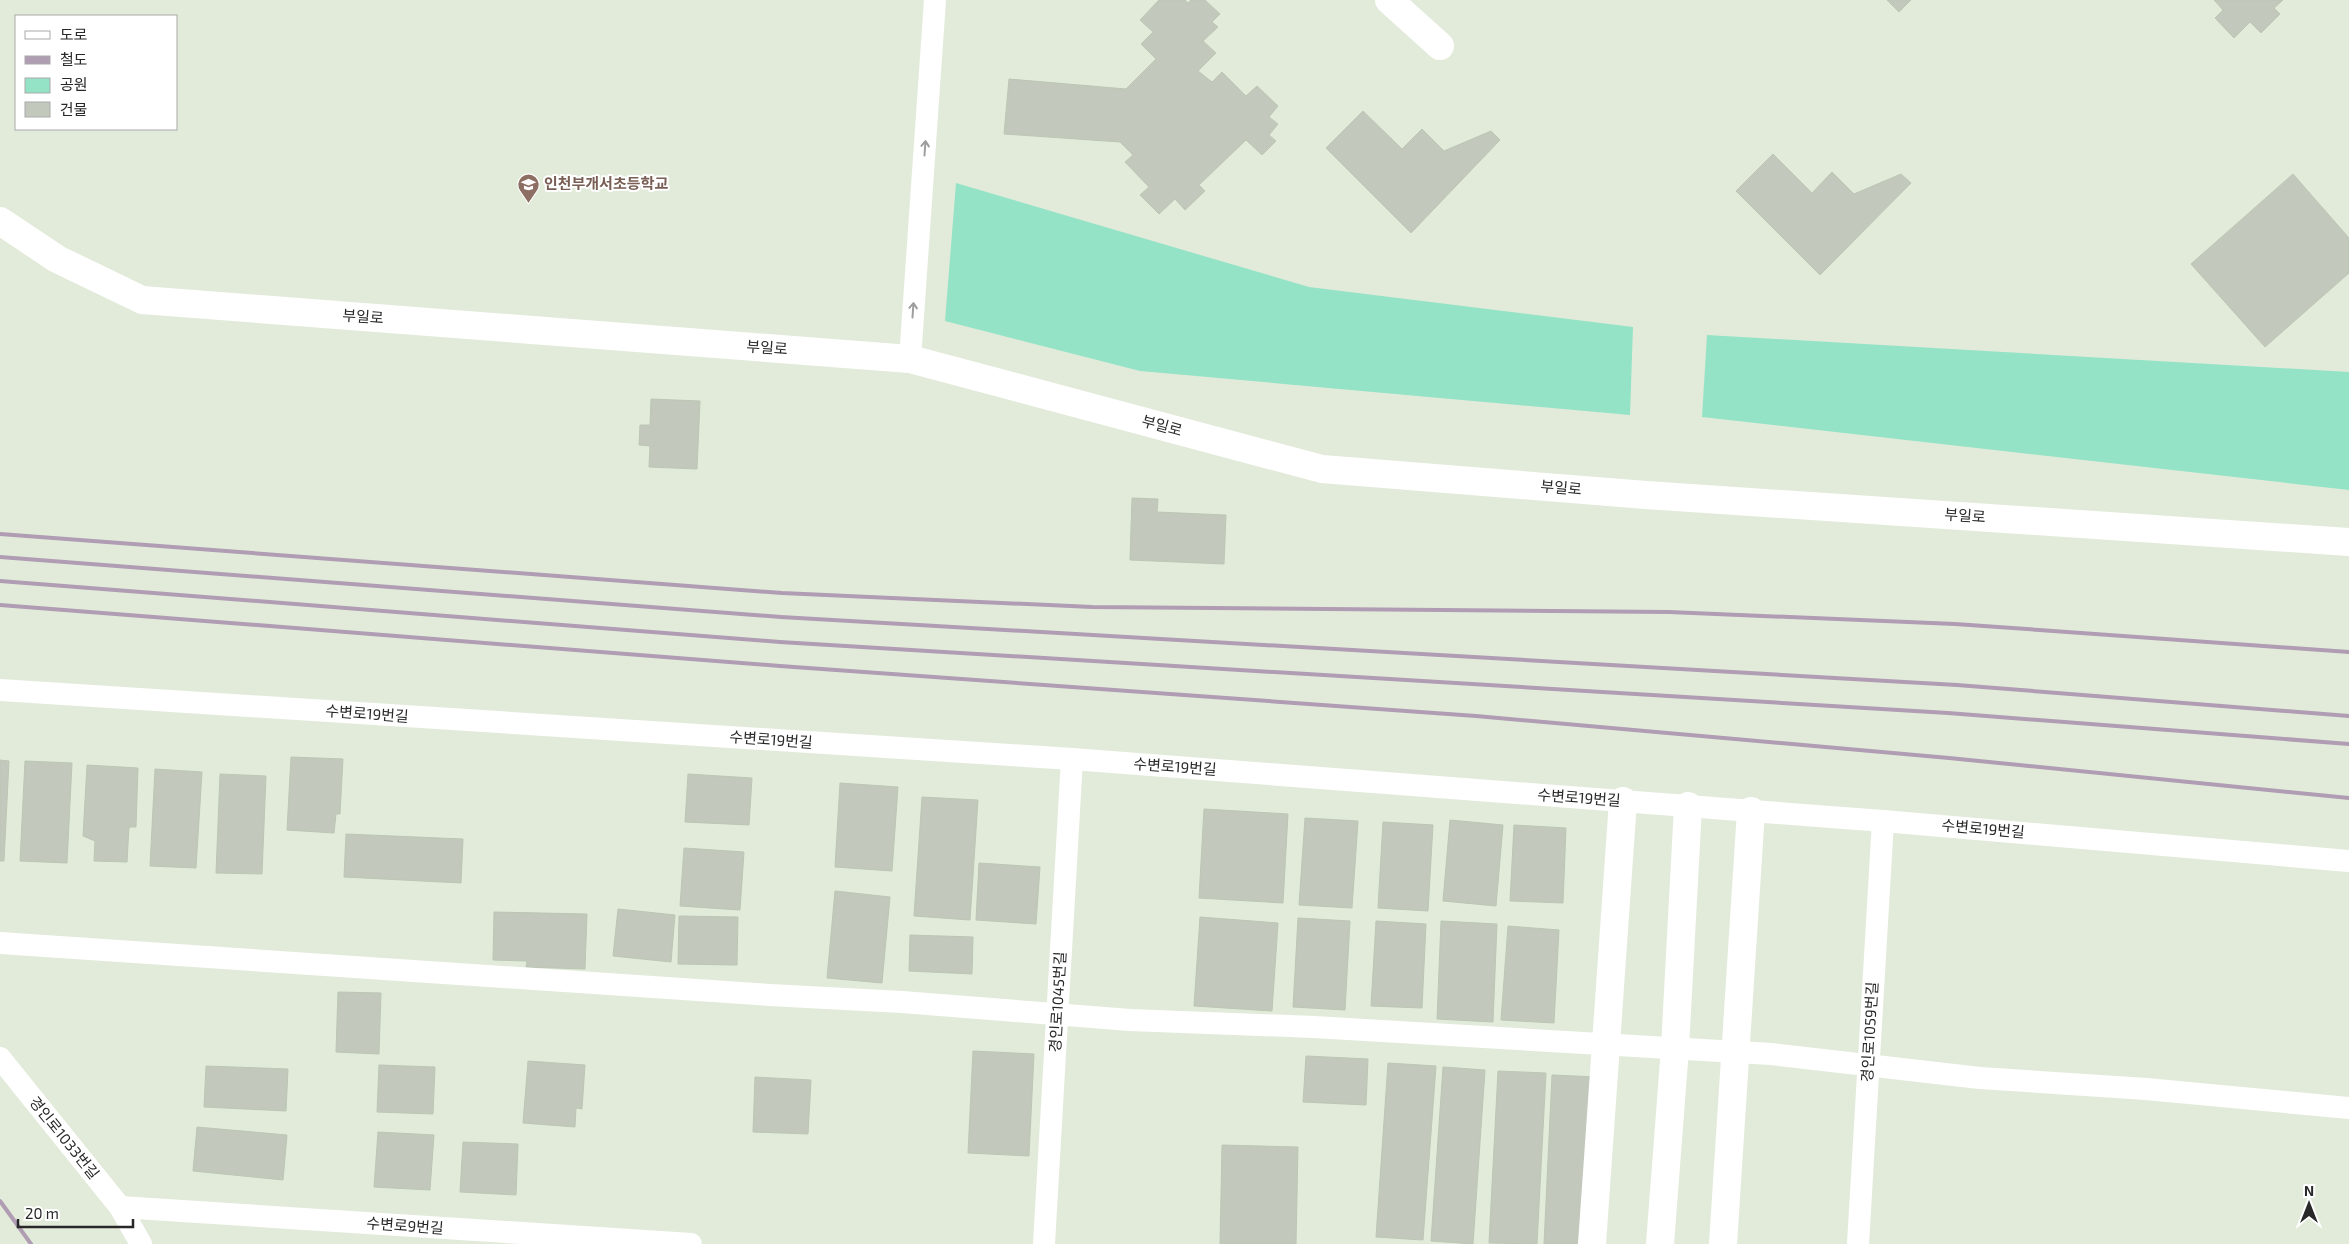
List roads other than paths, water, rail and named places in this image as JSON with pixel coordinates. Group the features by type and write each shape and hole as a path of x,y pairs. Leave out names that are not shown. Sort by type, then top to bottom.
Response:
{"street":[{"path":"1389,0 1440,46"},
{"name":"부일로","path":"0,221 57,259 142,300 910,358 1322,469 1646,495 2349,542"},
{"path":"1592,1244 1623,801"},
{"path":"1660,1244 1675,1048 1688,806"},
{"path":"1723,1244 1737,1052 1751,811"}],"lane":[{"path":"910,358 935,0"},
{"name":"수변로19번길","path":"0,690 1072,760 1883,821 2349,861"},
{"name":"경인로1045번길","path":"1044,1244 1072,760"},
{"name":"경인로1059번길","path":"1858,1244 1883,821"},
{"path":"0,943 1130,1020 1314,1027 1772,1054 1980,1078 2349,1108"},
{"name":"경인로1033번길","path":"0,1058 120,1207 141,1244"},
{"name":"수변로9번길","path":"120,1207 494,1238 691,1244"}],"railway":[{"path":"0,534 782,593 1092,607 1669,612 1955,624 2349,652"},
{"path":"0,557 781,617 1957,685 2349,716"},
{"path":"0,581 780,642 1948,713 2349,744"},
{"path":"0,605 780,666 1476,716 1949,758 2349,798"},
{"path":"0,1201 31,1244"}],"place":[{"name":"인천부개서초등학교","path":"528,203"}]}
